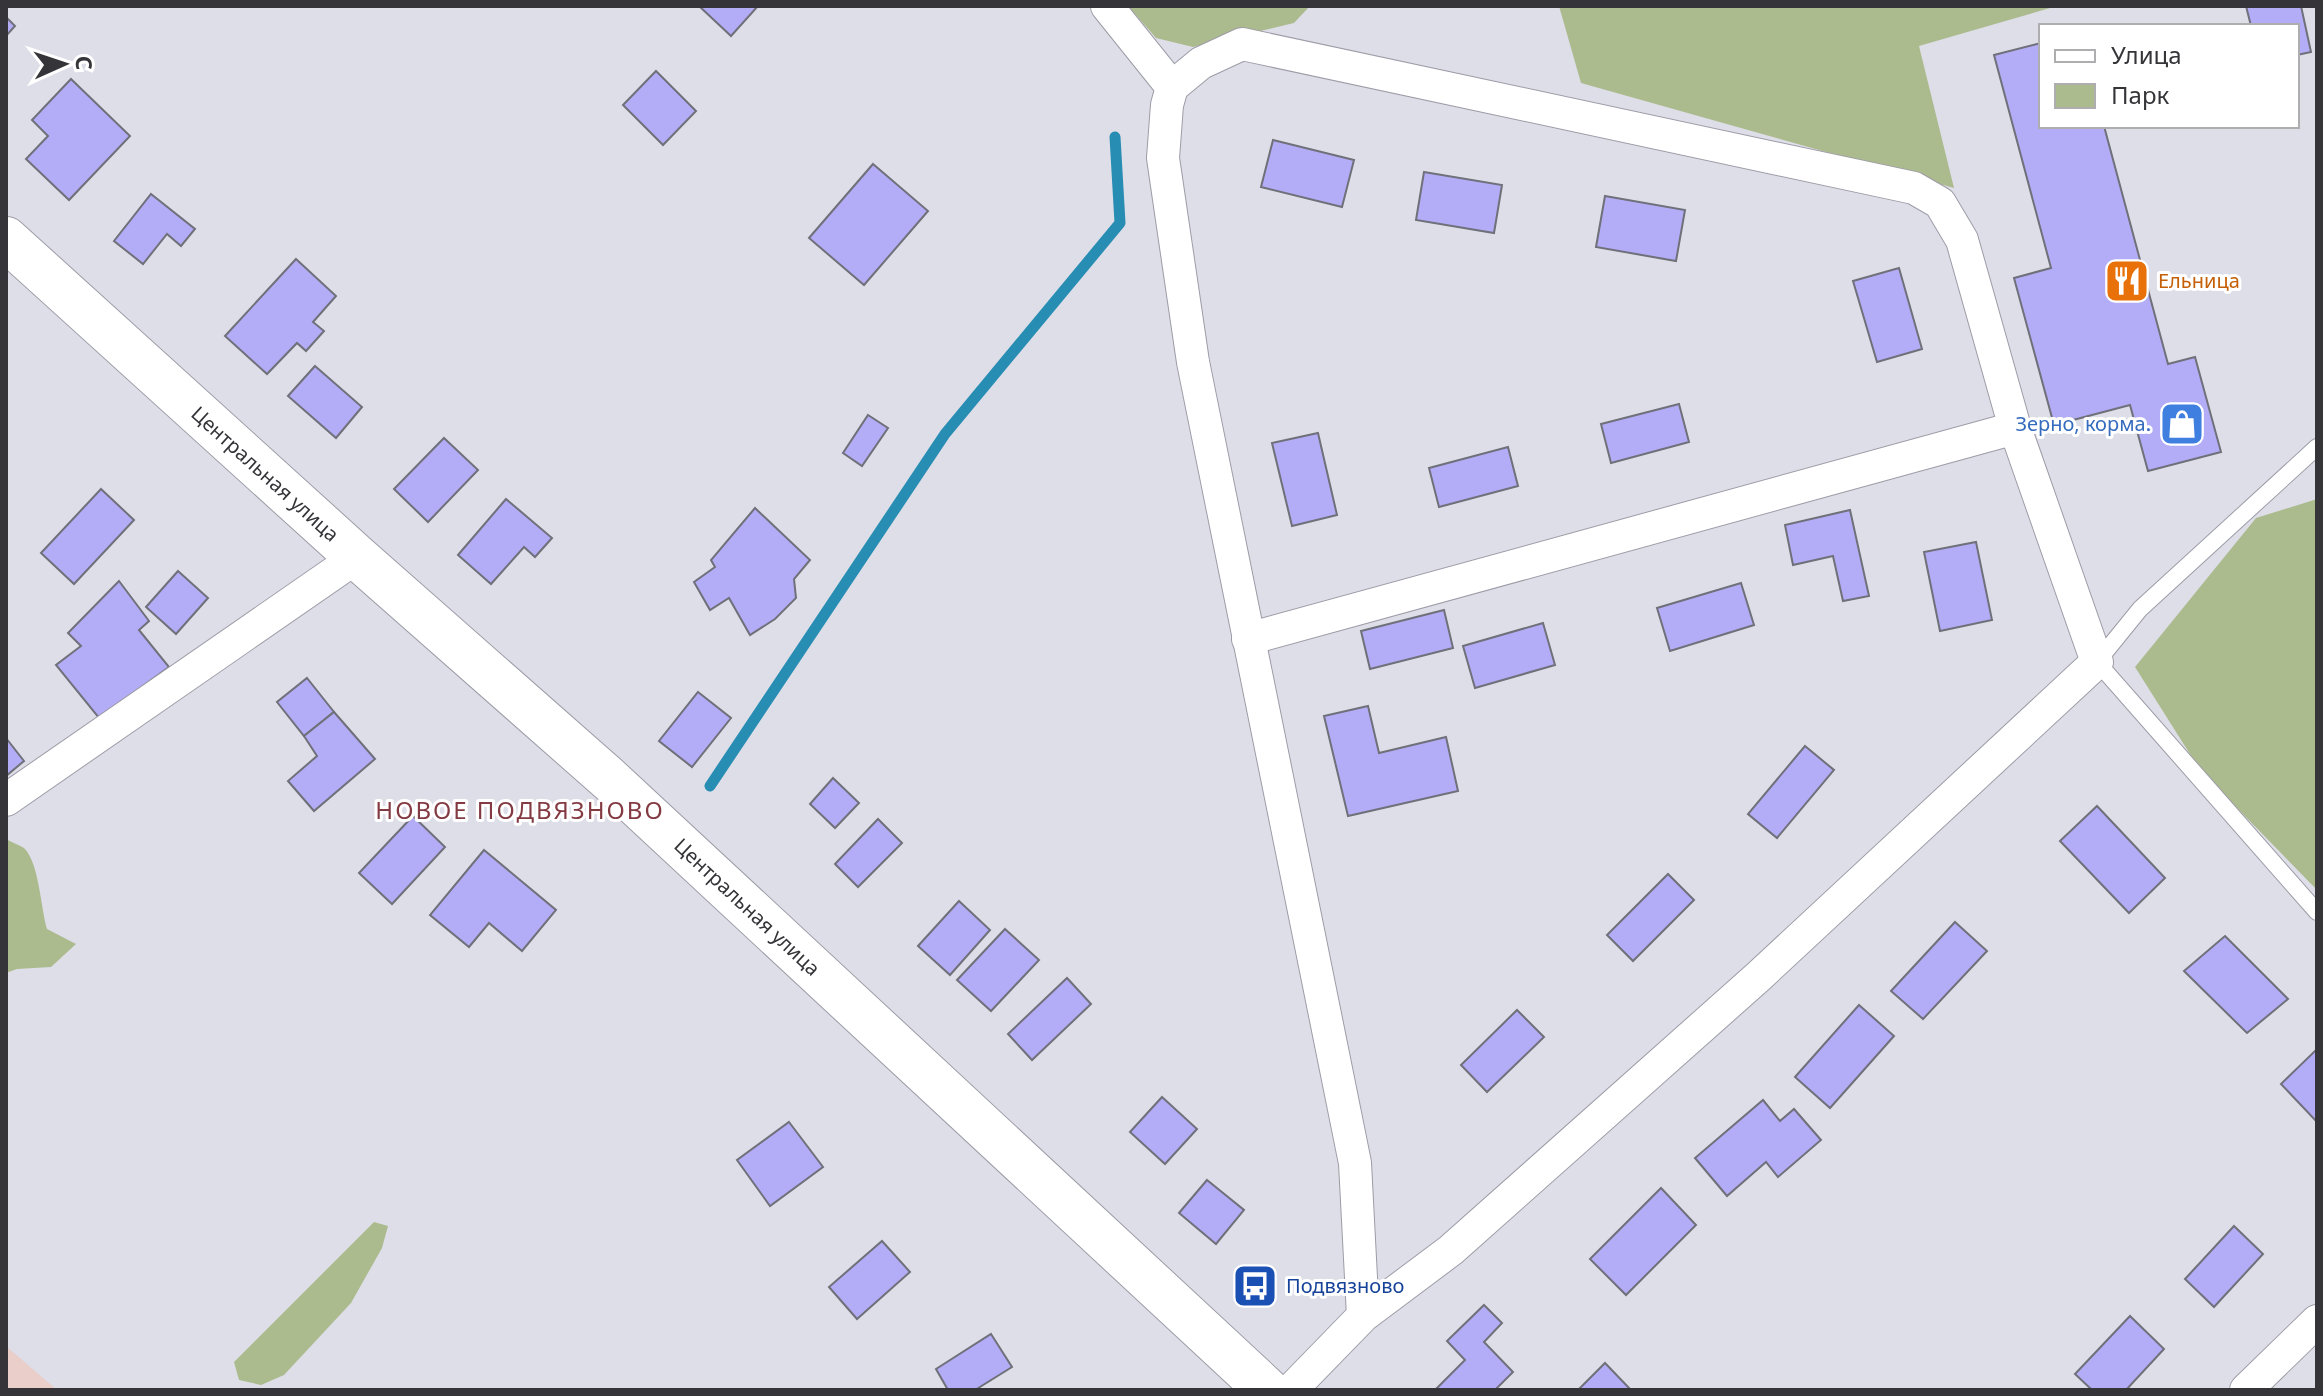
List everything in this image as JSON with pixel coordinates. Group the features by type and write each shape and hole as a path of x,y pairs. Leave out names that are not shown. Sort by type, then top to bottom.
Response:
{"main road":[{"name":"Центральная улица","path":"6,239 357,557 609,779 1267,1390"}],"street":[{"path":"1107,6 1172,87"},
{"path":"1291,1390 1363,1316 1451,1250 1758,977 2097,662 2015,428 1962,240 1940,203 1914,188 1242,44 1201,63 1172,87 1167,105 1163,158 1193,362 1355,1163 1363,1316"},
{"path":"1248,639 2015,428"},
{"path":"6,800 357,557"},
{"path":"2246,1390 2317,1321"}],"lane":[{"path":"2317,447 2140,609 2097,662 2317,912"}],"shaded area":[{"path":"6,1346 57,1390 6,1390"}],"green space":[{"path":"1128,6 1310,6 1294,23 1193,47 1156,38"},
{"path":"1559,6 2057,6 1919,46 1954,188 1581,83"},
{"path":"2317,499 2317,890 2200,770 2135,667 2256,518"},
{"path":"6,839 24,848 29,855 47,929 76,944 51,967 17,969 6,973"},
{"path":"374,1222 388,1226 382,1248 351,1303 284,1375 261,1385 239,1380 234,1362"}],"building":[{"path":"699,6 758,6 731,36"},
{"path":"2246,6 2301,6 2311,52 2299,55 2299,24 2250,24"},
{"path":"6,17 15,26 6,36"},
{"path":"2039,44 2039,128 2105,128 2168,364 2195,357 2221,452 2148,471 2130,405 2054,425 2014,278 2051,268 1994,55"},
{"path":"656,71 696,111 663,145 623,105"},
{"path":"71,79 130,136 69,200 26,159 48,136 32,120"},
{"path":"1273,140 1354,160 1342,207 1261,187"},
{"path":"873,164 928,211 864,285 809,238"},
{"path":"1424,172 1502,185 1494,233 1416,220"},
{"path":"151,194 195,229 181,246 167,234 143,264 114,241"},
{"path":"1605,196 1685,210 1676,261 1596,247"},
{"path":"296,259 336,296 313,322 324,331 306,351 297,343 267,374 225,336"},
{"path":"1899,268 1922,349 1877,362 1853,281"},
{"path":"315,366 362,407 336,438 288,396"},
{"path":"1679,404 1689,442 1611,463 1601,424"},
{"path":"868,415 888,428 862,466 843,453"},
{"path":"1318,433 1337,515 1292,526 1272,443"},
{"path":"444,438 478,470 428,522 394,489"},
{"path":"1508,447 1518,486 1439,507 1429,468"},
{"path":"101,489 134,520 74,584 41,553"},
{"path":"506,499 552,538 535,557 524,547 491,584 458,555"},
{"path":"755,508 810,560 794,579 796,598 775,619 750,635 729,598 710,610 694,582 715,567 711,560"},
{"path":"1850,510 1869,596 1843,601 1833,556 1793,565 1785,525"},
{"path":"1976,542 1992,620 1940,631 1924,552"},
{"path":"178,571 208,598 176,634 146,607"},
{"path":"119,581 149,621 139,630 169,667 99,718 56,665 81,646 68,633"},
{"path":"1741,583 1754,625 1670,651 1657,608"},
{"path":"1444,610 1453,648 1370,669 1361,631"},
{"path":"1543,623 1555,665 1475,688 1463,646"},
{"path":"307,678 334,712 304,736 277,702"},
{"path":"698,692 731,718 692,767 659,741"},
{"path":"1368,706 1379,753 1446,737 1458,791 1348,816 1324,716"},
{"path":"334,712 375,759 314,811 288,781 317,756 304,736"},
{"path":"6,738 24,761 6,776"},
{"path":"1805,746 1834,770 1777,838 1748,814"},
{"path":"833,778 859,803 835,828 810,804"},
{"path":"2097,806 2165,878 2129,913 2060,841"},
{"path":"413,816 445,847 392,904 359,873"},
{"path":"878,819 902,843 858,887 835,864"},
{"path":"484,850 556,910 522,951 489,923 469,947 430,915"},
{"path":"1668,874 1694,900 1633,961 1607,935"},
{"path":"959,901 990,930 950,975 918,946"},
{"path":"1955,922 1987,951 1923,1019 1891,991"},
{"path":"1005,929 1039,960 991,1011 957,980"},
{"path":"2225,936 2288,999 2247,1033 2184,971"},
{"path":"1067,978 1091,1004 1032,1060 1008,1034"},
{"path":"1859,1005 1894,1036 1830,1108 1795,1077"},
{"path":"1517,1010 1544,1037 1487,1092 1461,1065"},
{"path":"2317,1049 2317,1122 2281,1084"},
{"path":"1162,1097 1197,1129 1165,1164 1130,1132"},
{"path":"1763,1100 1780,1121 1794,1109 1821,1140 1778,1177 1766,1162 1727,1196 1695,1158"},
{"path":"789,1122 823,1167 770,1206 737,1160"},
{"path":"1207,1180 1244,1210 1216,1244 1179,1213"},
{"path":"1661,1188 1696,1225 1626,1295 1590,1259"},
{"path":"2234,1226 2263,1254 2214,1307 2185,1279"},
{"path":"882,1241 910,1272 857,1319 829,1287"},
{"path":"1484,1305 1502,1323 1484,1342 1513,1372 1495,1390 1435,1390 1465,1360 1447,1341"},
{"path":"2130,1316 2164,1349 2126,1390 2092,1390 2075,1374"},
{"path":"991,1334 1012,1367 975,1390 948,1390 936,1369"},
{"path":"1605,1363 1631,1390 1578,1390"}],"waterway":[{"path":"710,786 945,434 1120,223 1115,137"}],"place":[{"name":"Ельница","path":"2127,281"},
{"name":"Зерно, корма.","path":"2182,424"},
{"name":"Подвязново","path":"1255,1286"}],"district":[{"name":"НОВОЕ ПОДВЯЗНОВО","path":"520,811"}]}
